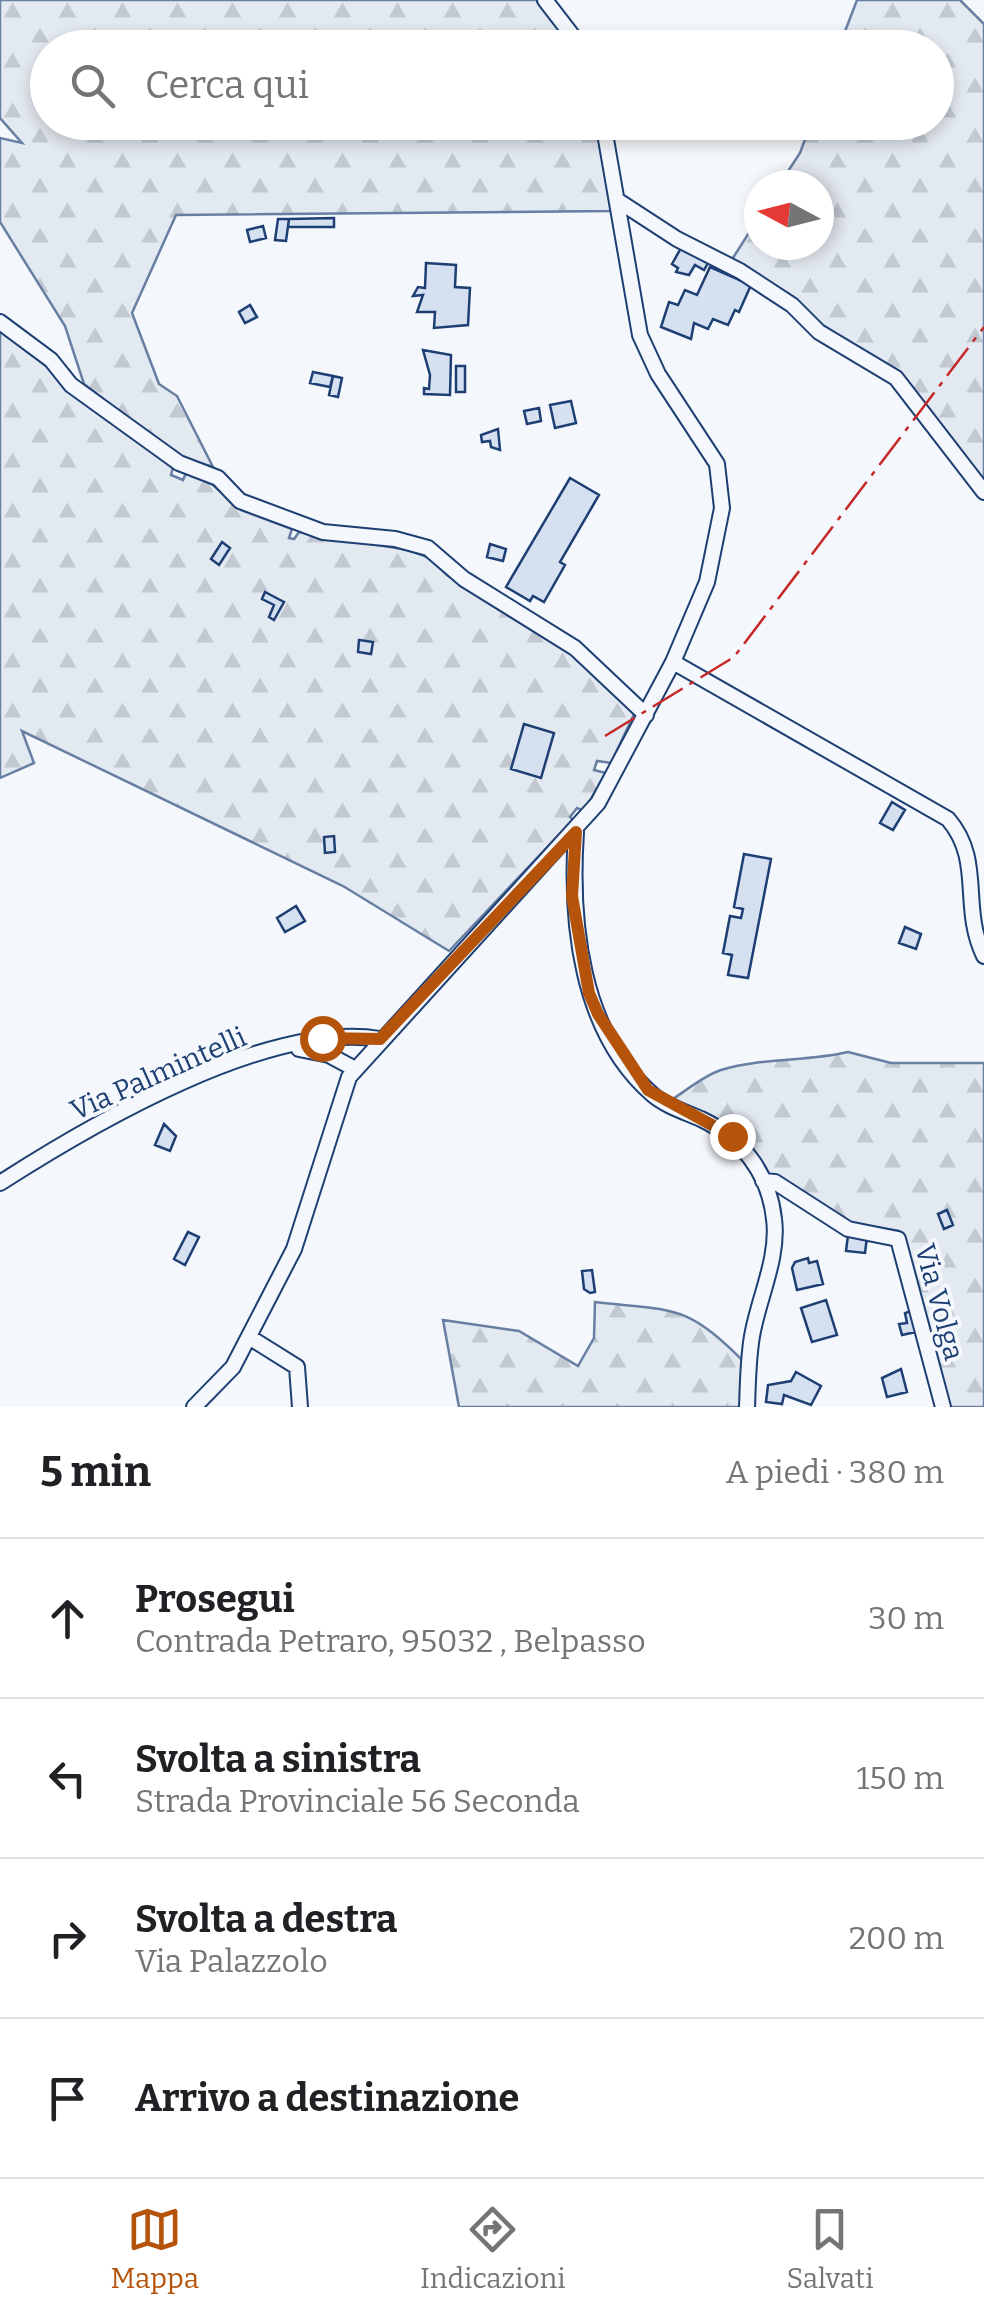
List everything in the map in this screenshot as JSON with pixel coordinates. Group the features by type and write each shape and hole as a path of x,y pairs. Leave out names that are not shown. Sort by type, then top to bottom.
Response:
{"street":[{"path":"544,0 568,30"},
{"path":"194,1407 223,1380 305,1223 336,1111 355,1070 598,804 673,662 706,582 720,520 722,486 709,448 658,374 640,335 607,140"},
{"path":"617,200 677,239 740,271 792,305 819,332 896,378 984,492"},
{"path":"0,322 51,360 71,385 179,463 218,478 240,501 322,532 395,539 428,548 464,578 575,648 646,715"},
{"path":"673,662 948,819 970,851 970,912 984,956"},
{"path":"576,832 572,896 589,993 598,1014 648,1090 746,1147 774,1218 772,1257 751,1337 747,1407"},
{"name":"Via Palmintelli","path":"0,1183 98,1121 260,1054 344,1035 380,1039"},
{"path":"288,1048 329,1055 355,1070"},
{"name":"Via Volga","path":"762,1181 775,1182 848,1229 898,1238 942,1407"},
{"path":"249,1336 296,1368 300,1407"}],"green space":[{"path":"0,0 536,0 560,30 30,30 30,140 599,140 611,211 176,215 132,313 159,384 177,396 213,467 177,456 84,384 65,326 0,222 0,138 22,143 0,118"},
{"path":"857,0 960,0 984,24 984,483 900,375 819,325 731,261 744,241 744,260 834,260 834,170 789,170 805,140 954,140 954,30 846,30"},
{"path":"0,326 173,468 171,475 183,480 186,473 212,484 241,510 292,529 289,538 294,539 299,532 408,550 430,558 447,575 567,650 635,712 611,763 597,761 594,770 606,773 584,811 577,808 570,817 573,820 449,951 343,886 22,731 34,763 0,778"},
{"path":"848,1052 891,1063 984,1063 984,1407 949,1407 904,1236 899,1231 850,1223 764,1173 741,1134 673,1099 721,1070"},
{"path":"595,1302 661,1309 708,1329 744,1362 741,1407 459,1407 443,1320 519,1331 578,1366 594,1338"}],"building":[{"path":"334,218 334,227 288,227 289,219"},
{"path":"278,219 289,219 286,241 275,240"},
{"path":"263,226 266,238 250,242 247,230"},
{"path":"681,248 708,263 704,270 695,265 689,275 676,272 678,268 672,264"},
{"path":"426,263 456,265 455,287 470,288 468,325 434,328 435,312 417,312 423,295 413,296 418,287 425,288"},
{"path":"710,267 751,285 739,312 735,310 728,325 713,319 708,329 694,323 691,339 661,327 669,302 678,305 685,290 697,295"},
{"path":"250,305 257,317 245,323 239,312"},
{"path":"423,350 451,355 450,395 424,394 424,388 429,389 430,375"},
{"path":"456,366 465,366 465,392 456,392"},
{"path":"313,372 333,376 330,387 310,383"},
{"path":"333,376 342,378 338,397 329,395"},
{"path":"571,401 576,423 555,428 550,405"},
{"path":"539,408 541,421 527,424 524,411"},
{"path":"498,429 500,450 491,447 490,441 482,442 481,435"},
{"path":"570,478 599,495 560,562 565,565 544,602 533,596 530,601 506,587"},
{"path":"222,542 230,548 219,565 211,559"},
{"path":"490,544 506,549 503,561 487,557"},
{"path":"265,592 284,602 274,620 269,617 274,605 262,599"},
{"path":"359,640 373,642 371,654 358,652"},
{"path":"524,724 554,733 541,778 511,769"},
{"path":"892,802 905,810 893,830 880,823"},
{"path":"334,836 335,852 325,853 324,837"},
{"path":"744,854 771,859 748,978 728,975 732,955 723,953 730,916 741,918 743,909 734,907"},
{"path":"296,906 305,921 285,932 277,918"},
{"path":"905,927 921,934 916,949 899,943"},
{"path":"164,1124 176,1136 170,1151 155,1145"},
{"path":"947,1210 953,1225 944,1229 938,1214"},
{"path":"188,1232 199,1237 185,1265 174,1259"},
{"path":"848,1235 867,1237 865,1253 846,1251"},
{"path":"808,1258 809,1263 817,1261 823,1284 797,1290 792,1268 795,1262"},
{"path":"592,1270 595,1292 590,1293 584,1289 582,1271"},
{"path":"826,1300 837,1335 812,1342 801,1308"},
{"path":"911,1311 916,1332 902,1335 899,1324 907,1323 905,1313"},
{"path":"901,1369 907,1392 887,1397 882,1378"},
{"path":"796,1372 821,1386 811,1405 784,1395 782,1404 766,1402 768,1385 791,1381"}],"power":[{"path":"605,736 734,657 984,327"}],"route":[{"path":"322,1038 344,1035 380,1039 576,832 572,896 589,993 598,1014 648,1090 732,1136"}]}
